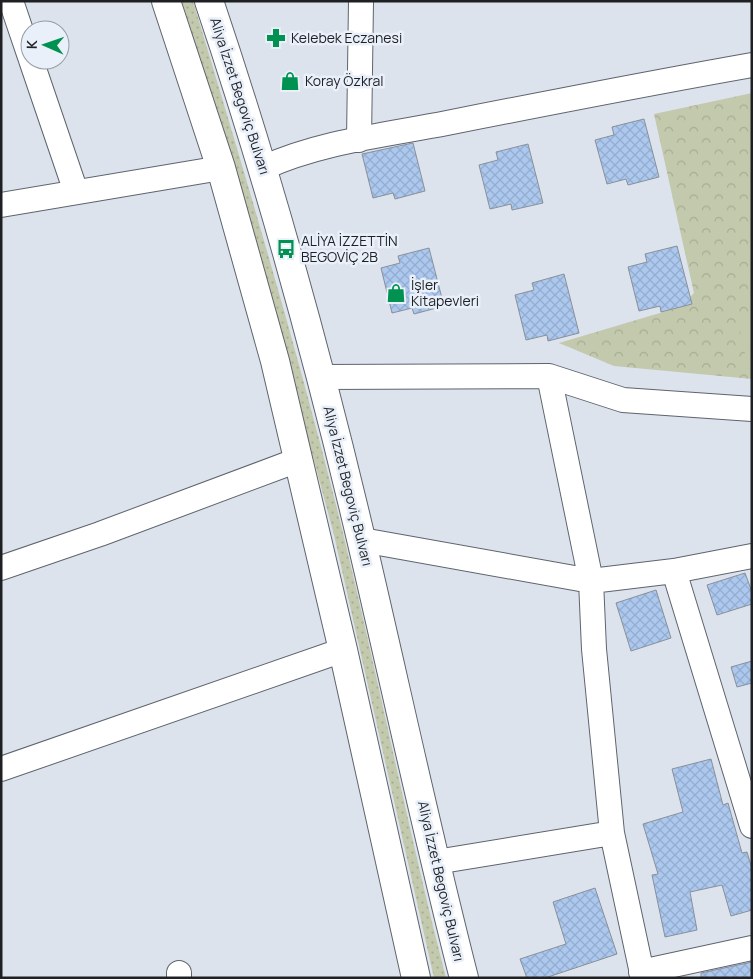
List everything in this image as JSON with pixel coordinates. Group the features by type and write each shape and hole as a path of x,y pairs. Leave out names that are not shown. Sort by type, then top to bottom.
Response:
{"main road":[{"path":"166,1 221,168 275,361 343,650 416,978"},
{"name":"Aliya İzzet Begoviç Bulvarı","path":"209,1 263,168 321,377 362,540 464,978"}],"street":[{"path":"11,1 20,27"},
{"path":"359,140 361,1"},
{"path":"263,168 296,154 359,140 752,65"},
{"path":"35,70 76,192"},
{"path":"1,205 221,168"},
{"path":"321,377 548,376 623,400 752,409"},
{"path":"548,376 591,581 594,649 612,833 642,975 752,948"},
{"path":"1,568 100,534 298,460"},
{"path":"362,540 591,581 674,571 752,556"},
{"path":"674,571 752,826"},
{"path":"1,770 343,650"},
{"path":"436,862 612,833"}],"green space":[{"path":"182,1 193,1 308,399 343,533 446,978 434,978 334,535 254,237"},
{"path":"752,93 752,379 614,366 559,343 680,307 694,293 654,114"},
{"path":"752,314 752,362 747,363 737,317"}],"building":[{"path":"644,119 659,177 628,185 626,179 607,184 595,140 614,135 612,127"},
{"path":"413,143 425,191 395,199 393,193 373,198 362,154"},
{"path":"528,144 543,203 512,210 511,204 490,209 479,165 498,160 496,152"},
{"path":"677,246 692,304 661,312 660,306 639,311 628,267 647,262 645,254"},
{"path":"429,248 444,306 414,314 412,308 392,313 381,268 400,263 398,256"},
{"path":"564,274 579,333 548,341 547,335 526,340 515,295 534,290 532,283"},
{"path":"745,573 752,592 752,604 717,615 707,585"},
{"path":"656,590 671,638 631,651 616,603"},
{"path":"752,661 752,683 737,687 731,667"},
{"path":"711,759 723,805 728,803 742,853 747,852 752,869 752,910 731,916 722,885 690,892 697,930 665,937 652,875 658,874 643,824 683,812 672,769"},
{"path":"595,888 617,954 545,978 527,978 520,959 566,944 553,902"},
{"path":"752,962 752,978 701,978 701,973"}],"place":[{"name":"Kelebek Eczanesi","path":"276,38"},
{"name":"Koray Özkral","path":"290,81"},
{"name":"ALİYA İZZETTİN BEGOVİÇ 2B","path":"286,249"},
{"name":"İşler Kitapevleri","path":"396,293"}]}
